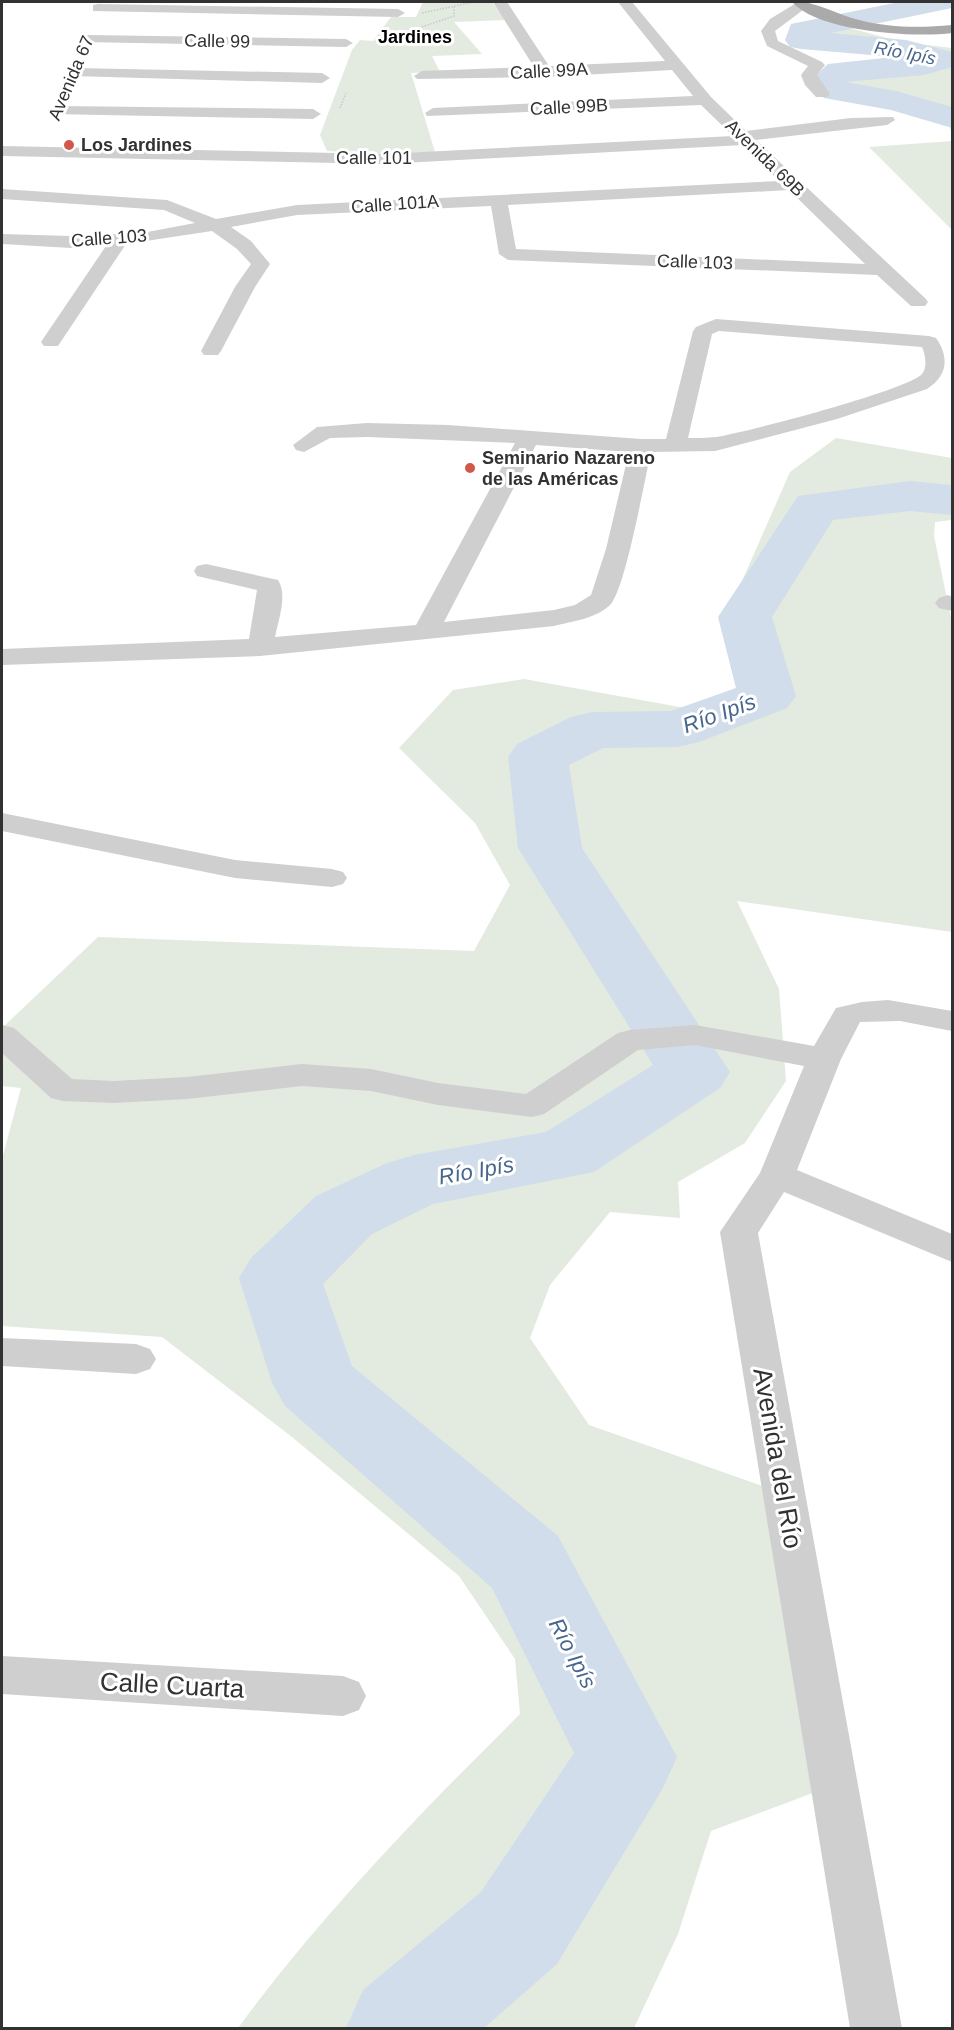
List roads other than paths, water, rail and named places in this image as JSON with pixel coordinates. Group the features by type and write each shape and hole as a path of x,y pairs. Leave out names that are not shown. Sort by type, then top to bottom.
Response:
{"main road":[{"path":"807,6 856,24 909,32 952,28"}],"street":[{"path":"500,2 545,72"},
{"name":"Avenida 69B","path":"625,2 705,100 918,302"},
{"path":"100,5 398,13"},
{"name":"Avenida 67","path":"38,153 82,56 100,5"},
{"path":"807,6 775,22 768,31 772,43 817,65 809,75 813,85 822,94"},
{"name":"Calle 99","path":"82,56 346,43"},
{"path":"82,56 322,78"},
{"name":"Calle 99A","path":"422,76 675,65"},
{"name":"Calle 99B","path":"433,113 705,100"},
{"path":"53,121 313,114"},
{"name":"Calle 101","path":"2,151 368,159 473,156 745,138 807,130 844,122 887,120"},
{"name":"Calle 101A","path":"216,225 297,210 498,198 794,185"},
{"path":"2,194 166,205 216,225 244,245 261,264 245,287 211,351"},
{"name":"Calle 103","path":"498,198 508,254 882,270"},
{"name":"Calle 103","path":"2,239 70,242 120,239 216,225"},
{"path":"51,342 120,239"},
{"path":"304,445 325,432 367,430 448,432 641,446 675,446 715,444 874,402 907,390 930,378 936,364 933,348 929,342 916,340 716,326 703,332 675,446"},
{"path":"425,633 528,438"},
{"path":"2,657 100,657 260,648 425,633 554,618 584,611 602,599 618,549 641,446"},
{"path":"206,571 269,585 260,648"},
{"path":"2,822 235,869 332,878"},
{"name":"Avenida del Río","path":"876,2028 739,1232 777,1174 824,1059 848,1015 873,1008 905,1011 952,1021"},
{"path":"6,1052 63,1090 114,1092 187,1088 302,1075 371,1080 438,1094 532,1106 630,1040 695,1035 824,1059"},
{"path":"777,1174 952,1249"},
{"path":"2,1352 136,1359"},
{"name":"Calle Cuarta","path":"2,1675 343,1696"}],"waterway":[{"name":"Río Ipís","path":"942,2 816,27 802,31 801,40 906,49 944,59 924,65 839,71 825,82 836,91 896,101 952,118"},
{"name":"Río Ipís","path":"402,2028 519,1928 627,1757 525,1562 315,1383 280,1278 344,1215 414,1181 567,1154 694,1072 550,848 538,757 592,730 678,729 767,696 745,617 816,507 910,496 952,500"}],"place":[{"name":"Los Jardines","path":"69,145"},
{"name":"Seminario Nazareno de las Américas","path":"470,468"}],"district":[{"name":"Jardines","path":"415,37"}]}
